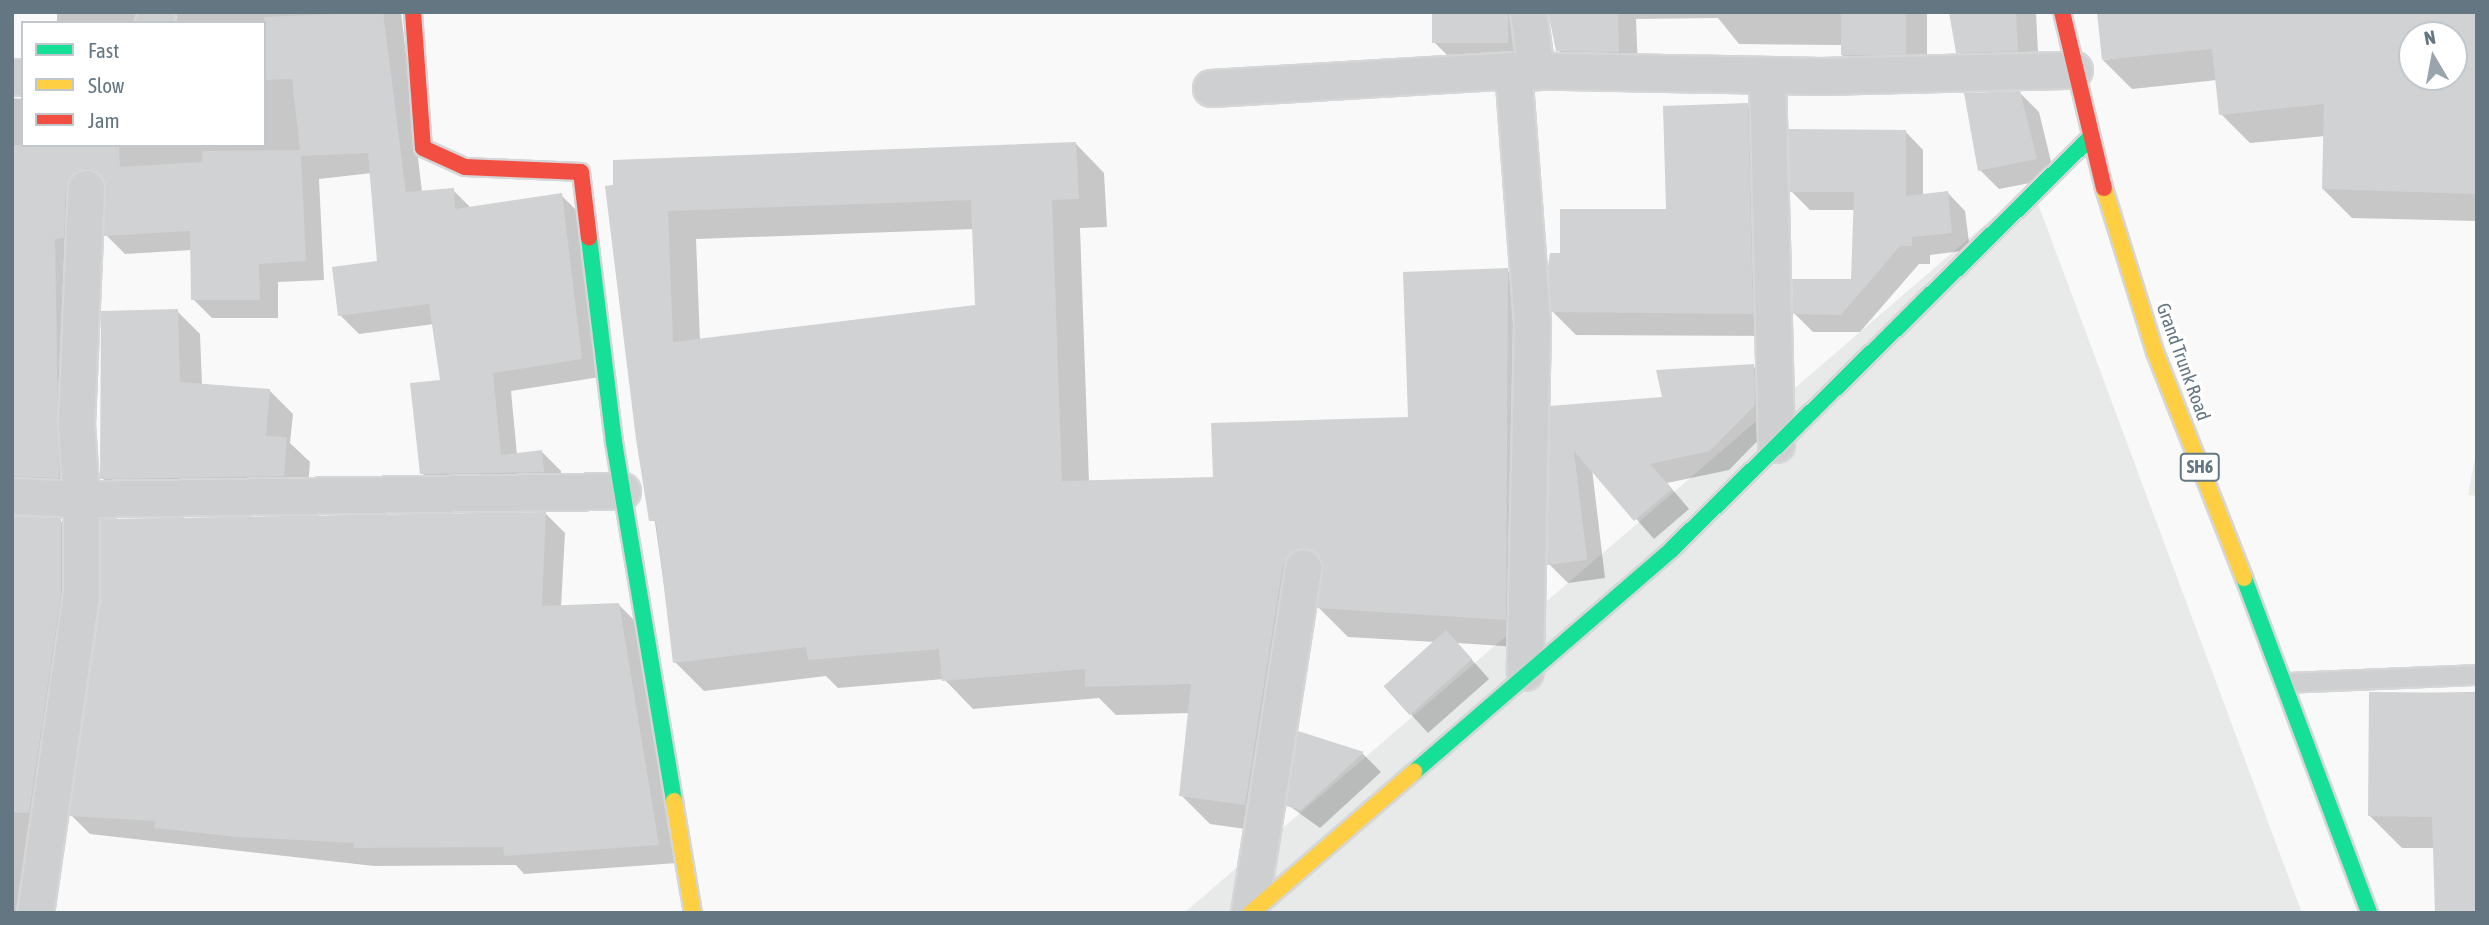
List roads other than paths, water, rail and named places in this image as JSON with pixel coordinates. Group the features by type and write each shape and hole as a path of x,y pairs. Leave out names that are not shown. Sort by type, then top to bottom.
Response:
{"street":[{"path":"413,12 423,148 466,167 581,172 622,491 693,913"},
{"path":"1525,672 1532,324 1525,71 1528,12"},
{"name":"Grand Trunk Road","path":"2062,12 2089,139 2155,352 2286,683 2369,913"},
{"path":"1211,88 1525,71 1767,75 2074,70"},
{"path":"1767,75 1776,444"},
{"path":"1250,913 1525,672 1672,550 1776,444 2089,139"},
{"path":"35,913 81,595 81,499 76,424 86,188"},
{"path":"12,496 81,499 622,491"},
{"path":"1250,913 1303,567"}],"lane":[{"path":"2286,683 2477,675"}]}
